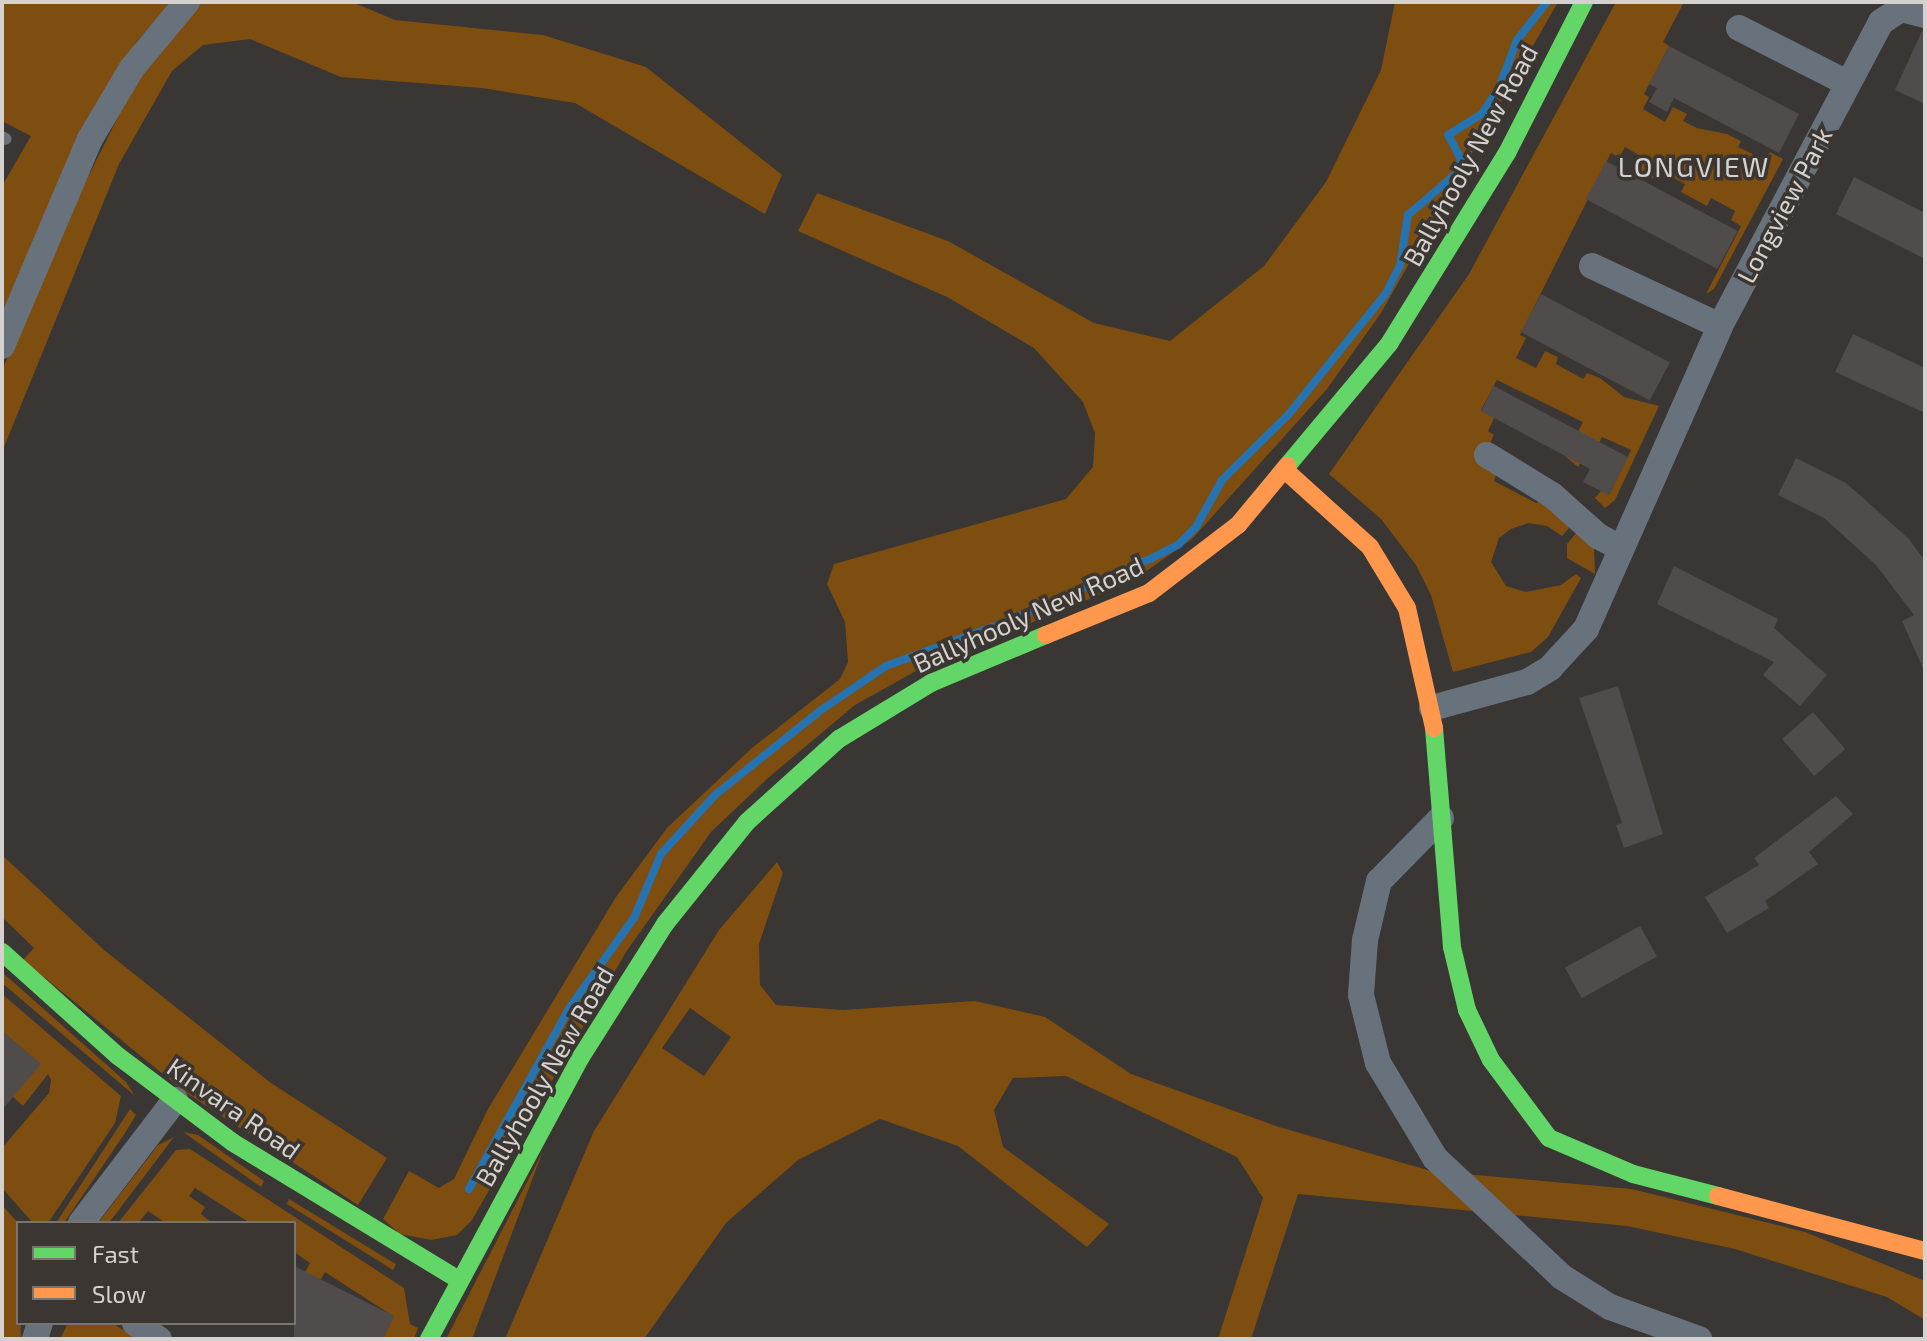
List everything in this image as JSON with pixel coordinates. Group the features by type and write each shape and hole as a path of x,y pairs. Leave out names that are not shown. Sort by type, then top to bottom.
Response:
{"main road":[{"name":"Ballyhooly New Road","path":"429,1339 457,1279 581,1057 665,924 747,822 839,739 931,683 1149,593 1238,525 1341,407 1430,281 1507,153 1584,2"},
{"path":"1286,471 1370,547 1390,577 1417,638 1432,708 1452,947 1467,1010 1491,1060 1549,1138 1633,1174 1925,1251"},
{"name":"Kinvara Road","path":"2,952 175,1100 329,1206 457,1279"}],"street":[{"path":"2,346 90,139 132,68 187,2"},
{"name":"Longview Park","path":"1432,708 1500,692 1550,668 1586,629 1720,326 1847,83 1881,22 1901,9 1925,15"},
{"path":"1739,28 1847,83"},
{"path":"1592,266 1720,326"},
{"path":"1487,455 1552,495 1598,536 1621,548"},
{"path":"1441,818 1379,881 1365,940 1361,995 1378,1063 1435,1158 1562,1277 1610,1307 1699,1339"},
{"path":"83,1221 175,1100"},
{"path":"138,1325 159,1339"}],"shaded area":[{"path":"2,2 173,2 137,41 82,129 2,318 2,186 31,136 2,121"},
{"path":"198,2 352,2 395,20 543,35 646,67 782,175 765,214 575,103 482,88 341,77 250,39 203,45 172,71 119,164 2,452 2,371 48,257 141,71"},
{"path":"1395,2 1558,2 1381,313 1327,389 1192,539 1131,582 925,666 855,705 768,778 711,832 626,952 472,1220 457,1235 431,1240 400,1234 383,1219 409,1171 439,1188 454,1179 488,1109 616,897 667,828 752,748 840,679 848,662 845,622 827,584 834,564 1066,499 1093,467 1095,433 1083,402 1034,348 947,297 798,231 817,193 948,241 1094,323 1170,341 1264,266 1326,182 1381,70"},
{"path":"1616,2 1684,2 1663,42 1669,46 1644,94 1649,97 1643,109 1665,122 1673,107 1687,114 1683,121 1697,128 1727,134 1741,141 1738,147 1765,160 1770,152 1783,159 1714,289 1706,294 1741,226 1731,220 1735,211 1711,198 1707,206 1681,192 1685,184 1658,170 1654,179 1639,171 1645,159 1625,147 1619,158 1611,153 1520,335 1526,338 1516,358 1536,368 1545,351 1558,357 1556,364 1583,379 1587,373 1600,378 1624,397 1659,406 1615,500 1605,508 1595,498 1601,491 1609,495 1631,450 1602,437 1590,460 1584,458 1578,467 1565,456 1583,422 1497,380 1481,410 1494,418 1488,431 1494,435 1480,464 1497,473 1494,481 1536,503 1545,499 1571,526 1562,536 1547,526 1528,523 1511,529 1499,538 1491,562 1506,586 1526,592 1561,585 1576,574 1581,578 1548,637 1531,652 1453,672 1431,595 1416,565 1381,519 1329,474 1469,274"},
{"path":"1577,532 1594,548 1595,574 1567,558 1567,544"},
{"path":"2,855 104,950 271,1083 387,1158 358,1205 185,1092 23,960 34,948 2,917"},
{"path":"777,862 783,873 759,944 760,985 776,1005 843,1010 975,1001 1045,1017 1131,1074 1279,1127 1431,1171 1632,1189 1805,1232 1925,1281 1925,1320 1887,1297 1735,1249 1627,1226 1298,1194 1251,1339 1218,1339 1263,1198 1237,1157 1066,1076 1013,1078 994,1110 1003,1147 1109,1224 1087,1247 958,1146 880,1119 798,1160 726,1223 644,1339 505,1339 594,1131 719,930","holes":["690,1008 731,1037 704,1076 662,1048"]},
{"path":"2,972 126,1082 135,1096 2,983"},
{"path":"2,994 121,1096 115,1123 49,1221 31,1221 2,1188 2,1148 49,1093 51,1080 48,1074 23,1106 11,1095 40,1064 2,1031"},
{"path":"130,1109 136,1115 125,1133 65,1221 57,1221"},
{"path":"183,1132 198,1135 264,1181 261,1187"},
{"path":"174,1137 111,1221 100,1221 158,1145"},
{"path":"190,1149 404,1288 410,1324 418,1328 414,1339 383,1339 393,1316 325,1272 300,1316 302,1278 310,1263 296,1253 296,1221 247,1221 195,1188 189,1196 205,1207 201,1214 210,1221 163,1221 148,1211 140,1221 120,1221 176,1150"},
{"path":"543,1151 472,1339 446,1339"},
{"path":"289,1199 396,1264 393,1270 287,1204"},
{"path":"2,1205 16,1221 16,1325 21,1325 21,1339 2,1339"},
{"path":"67,1325 115,1325 138,1339 60,1339"}],"building":[{"path":"1922,31 1925,31 1925,104 1895,90"},
{"path":"1669,46 1799,114 1779,153 1674,98 1667,112 1649,102 1657,88 1649,84"},
{"path":"1606,161 1738,231 1717,269 1586,199"},
{"path":"1854,177 1925,213 1925,259 1836,214"},
{"path":"1541,294 1670,363 1650,401 1521,332"},
{"path":"1853,334 1925,368 1925,413 1835,372"},
{"path":"1494,386 1628,457 1609,495 1583,482 1590,469 1481,411"},
{"path":"1796,458 1846,483 1909,539 1925,561 1925,673 1902,621 1914,615 1876,565 1824,518 1778,495"},
{"path":"1674,566 1778,619 1774,628 1827,675 1800,706 1763,675 1774,662 1657,604"},
{"path":"1618,686 1663,834 1624,848 1616,825 1622,823 1579,698"},
{"path":"1813,712 1845,749 1814,776 1782,739"},
{"path":"1836,796 1853,814 1809,852 1818,864 1765,901 1769,908 1727,933 1705,897 1759,865 1754,858"},
{"path":"1640,926 1657,957 1582,998 1565,968"},
{"path":"2,1031 41,1064 2,1110"},
{"path":"296,1267 394,1316 383,1339 294,1339"}],"waterway":[{"path":"469,1189 570,1007 634,918 661,854 715,795 821,710 886,666 1001,624 1152,558 1179,544 1196,527 1222,480 1288,415 1386,293 1400,266 1408,215 1458,172 1461,159 1448,135 1482,114 1499,88 1517,40 1547,2"}],"traffic: fast":[{"path":"1287,466 1389,344 1507,153 1584,2"},
{"path":"429,1339 581,1057 665,924 747,822 839,739 931,683 1046,635"},
{"path":"1434,728 1452,947 1467,1010 1491,1060 1549,1138 1633,1174 1718,1196"},
{"path":"2,952 118,1056 232,1142 457,1279"}],"traffic: slow":[{"path":"1046,635 1149,593 1238,525 1287,466"},
{"path":"1286,471 1370,547 1407,608 1434,728"},
{"path":"1718,1196 1925,1251"}],"district":[{"name":"LONGVIEW","path":"1694,166"}]}
